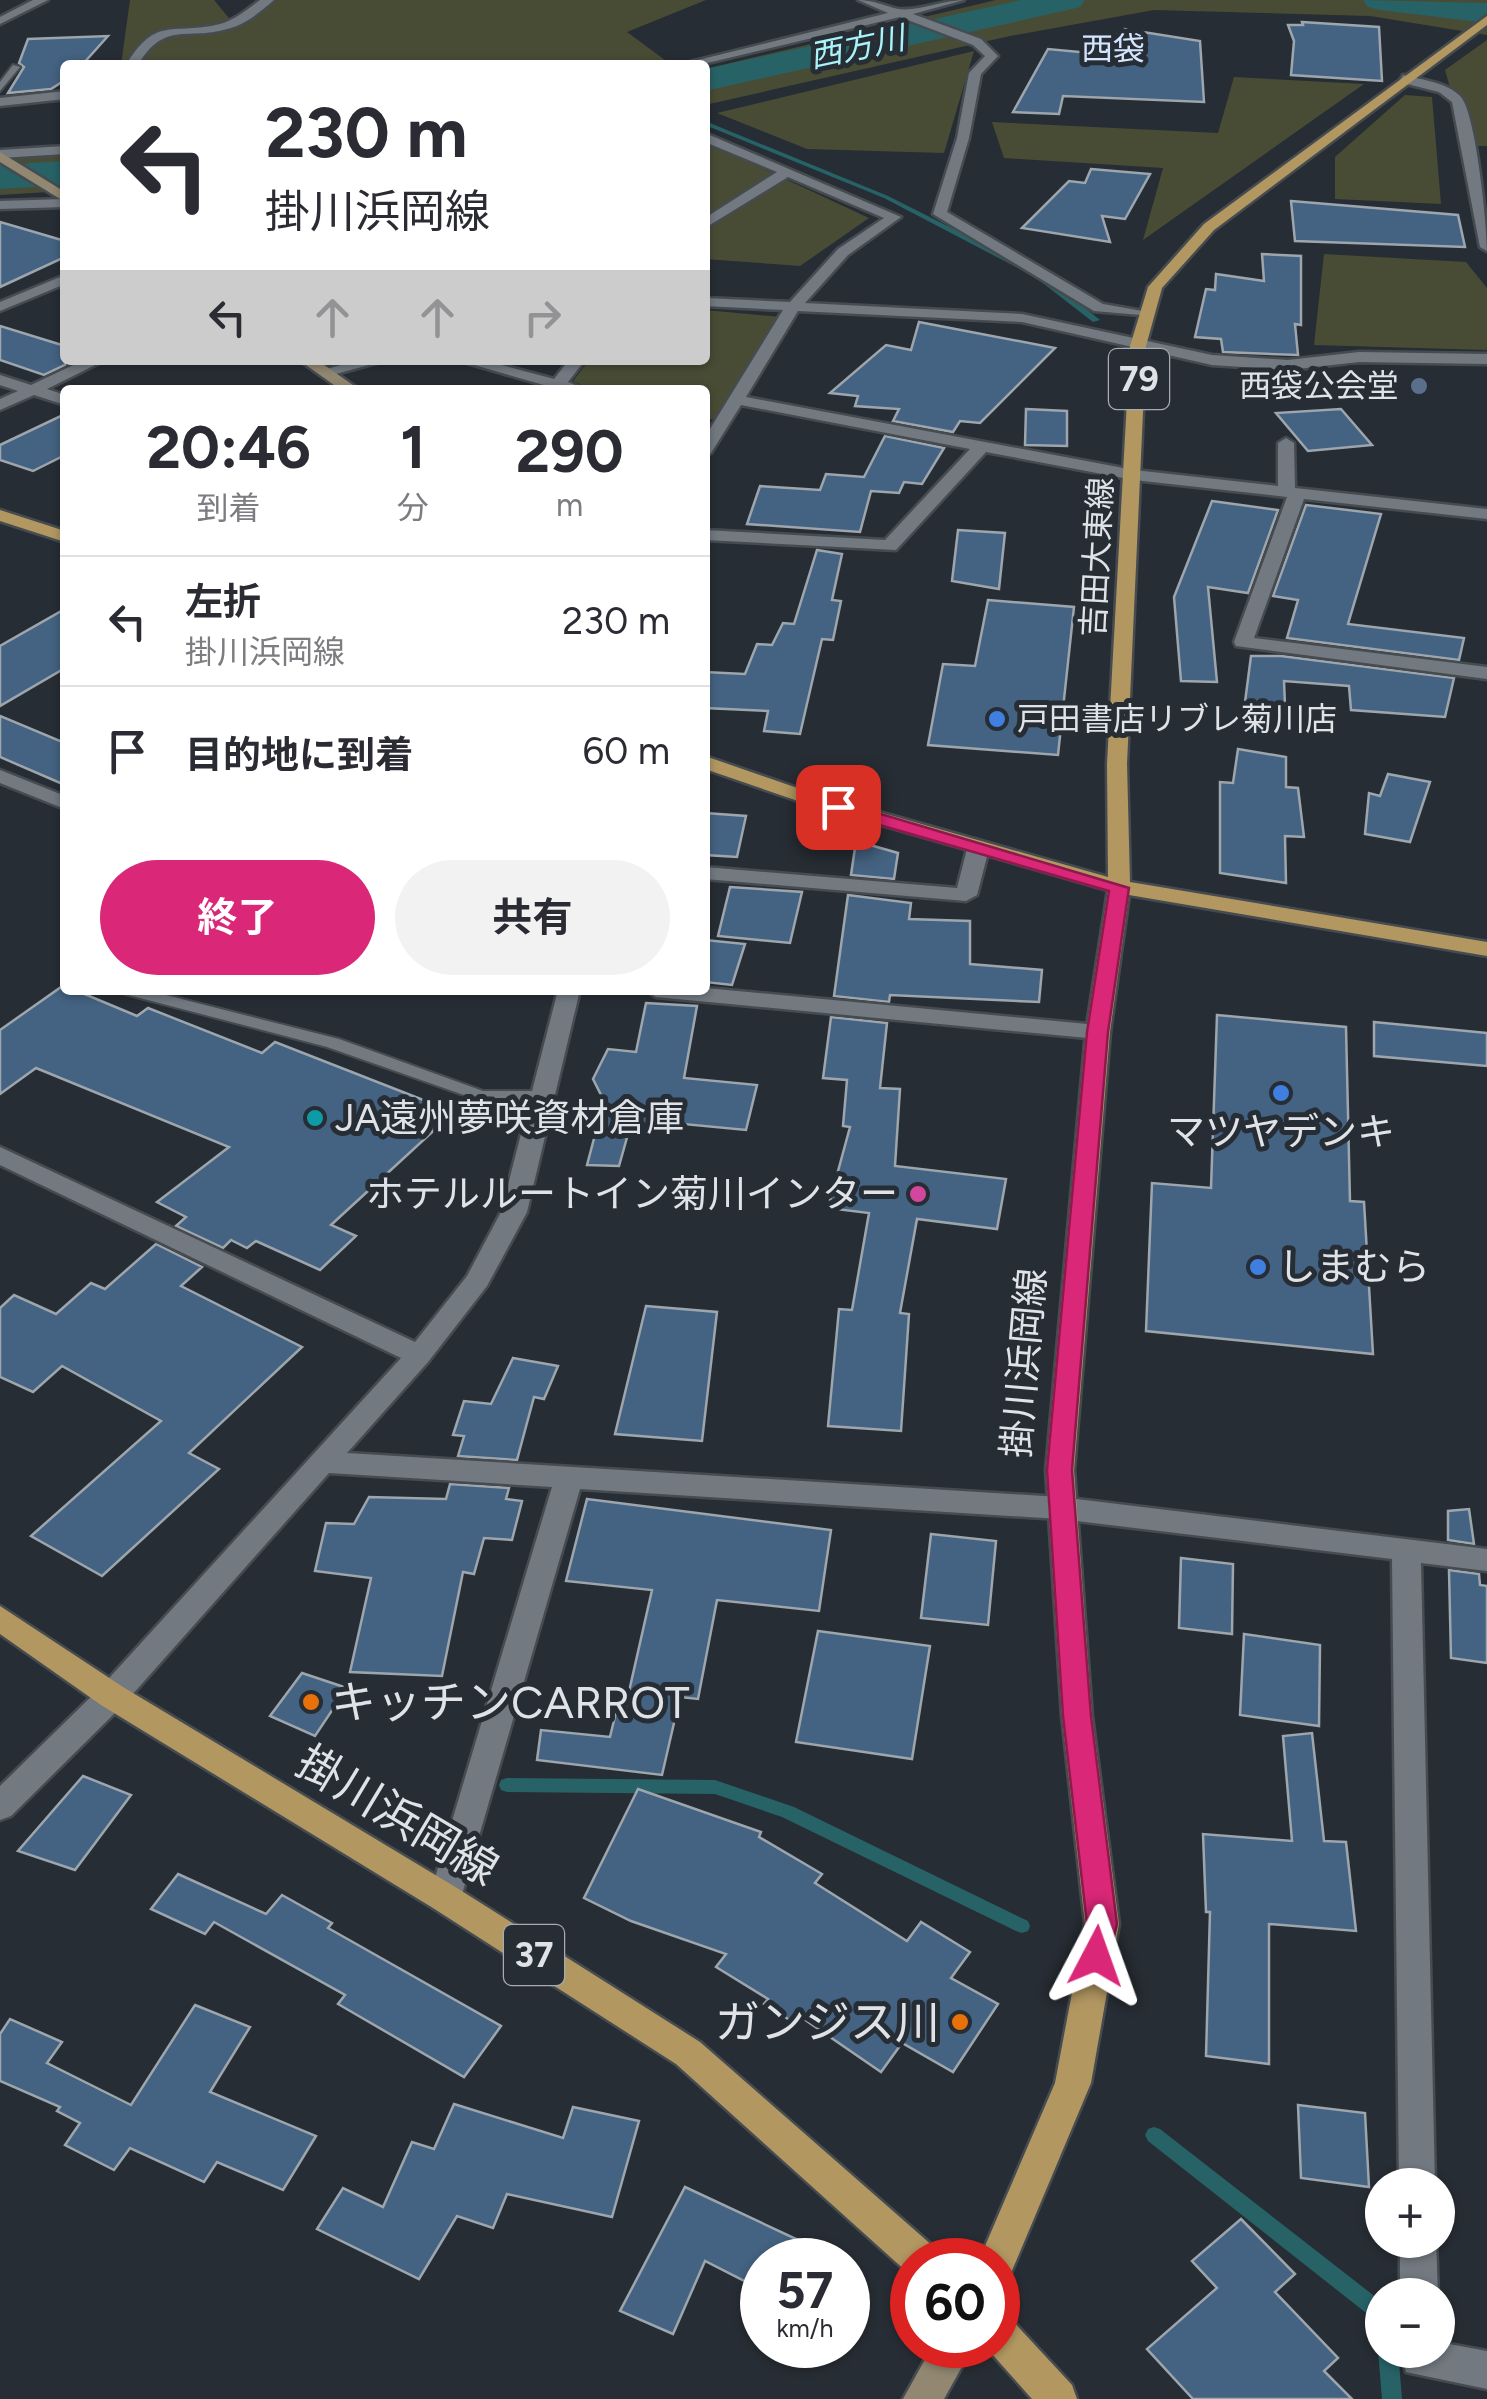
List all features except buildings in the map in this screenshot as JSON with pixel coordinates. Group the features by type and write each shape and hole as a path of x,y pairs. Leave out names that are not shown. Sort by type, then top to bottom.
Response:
{"main road":[{"name":"吉田大東線","path":"1119,888 1117,764 1138,346 1155,288 1208,226 1403,80 1481,28"},
{"path":"0,515 60,535"},
{"path":"710,764 978,849 1119,888 1487,949"},
{"name":"掛川浜岡線","path":"1007,2238 1073,2083 1102,1924 1077,1716 1060,1508 1098,1032 1119,888"},
{"name":"掛川浜岡線","path":"0,1618 112,1696 444,1898 688,2053 896,2238"},
{"path":"1020,2357 1058,2399"}],"street":[{"path":"0,21 42,0"},
{"path":"134,60 138,52 171,27 226,27 268,0"},
{"path":"864,0 978,42 992,56 975,73 963,138 940,214 960,222 1099,308 1147,313"},
{"path":"705,60 958,0"},
{"path":"1403,80 1454,94 1482,196 1487,247"},
{"path":"0,102 60,96"},
{"path":"1465,136 1487,136"},
{"path":"710,139 894,217 843,252 793,307 738,400 711,428"},
{"path":"1,156 60,150"},
{"path":"1,156 60,196"},
{"path":"710,221 788,171"},
{"path":"0,205 60,200"},
{"path":"0,220 39,204"},
{"path":"0,307 60,281"},
{"path":"710,302 1022,318 1212,360 1288,365 1359,357 1487,359"},
{"path":"0,405 86,365"},
{"path":"314,365 344,385"},
{"path":"325,372 357,365"},
{"path":"484,365 562,385"},
{"path":"558,384 573,365"},
{"path":"0,380 60,398"},
{"path":"738,400 1134,475 1487,514"},
{"path":"1286,442 1292,493 1243,642 1487,674"},
{"path":"710,535 890,546 982,446"},
{"path":"0,776 60,801"},
{"path":"710,873 966,895 978,849"},
{"path":"0,1807 112,1696 418,1355 478,1280 514,1212 569,995"},
{"path":"709,995 1098,1032"},
{"path":"0,1155 418,1355"},
{"path":"321,1462 568,1481 1060,1508 1487,1560"},
{"path":"444,1898 568,1481"},
{"path":"1406,1550 1417,2168"},
{"path":"1455,2364 1487,2370"},
{"path":"922,2399 941,2368"}],"lane":[{"path":"0,88 16,67"},
{"path":"151,995 333,1043 481,1096 542,1096"}],"green space":[{"path":"130,0 214,0 233,23 268,0 706,0 627,32 665,60 122,60"},
{"path":"996,0 1487,0 1487,35 1370,16 1154,10 1010,36 710,104 710,68"},
{"path":"1487,40 1487,146 1467,146 1445,70"},
{"path":"974,51 944,153 807,149 717,113"},
{"path":"1234,77 1364,84 1143,240 1163,168 1004,158 992,122 1218,133"},
{"path":"1405,95 1432,97 1441,204 1335,199 1335,157"},
{"path":"710,144 869,218 800,266 710,259"},
{"path":"60,153 60,191 0,195 0,158"},
{"path":"1324,254 1466,262 1487,288 1487,350 1314,345"},
{"path":"710,310 781,317 714,419 710,419 710,385 582,385 573,381 585,365 710,365"}],"waterway":[{"name":"西方川","path":"710,79 1068,0"},
{"name":"西方川","path":"1380,0 1487,13"},
{"path":"710,125 886,197 1038,275 1096,320"},
{"name":"西方川","path":"0,177 60,173"},
{"path":"507,1785 715,1787 788,1812 1022,1926"},
{"path":"1154,2135 1365,2300"},
{"path":"1389,2368 1392,2399"}],"place":[{"name":"西袋公会堂","path":"1419,386"},
{"name":"戸田書店リブレ菊川店","path":"997,719"},
{"name":"マツヤデンキ","path":"1281,1093"},
{"name":"JA遠州夢咲資材倉庫","path":"315,1118"},
{"name":"ホテルルートイン菊川インター","path":"918,1194"},
{"name":"しまむら","path":"1258,1267"},
{"name":"キッチンCARROT","path":"311,1702"},
{"name":"ガンジス川","path":"960,2022"}],"district":[{"name":"西袋","path":"1113,49"}],"route":[{"path":"838,807 1119,888 1098,1032 1060,1470 1077,1716 1102,1924 1096,1956"}]}
